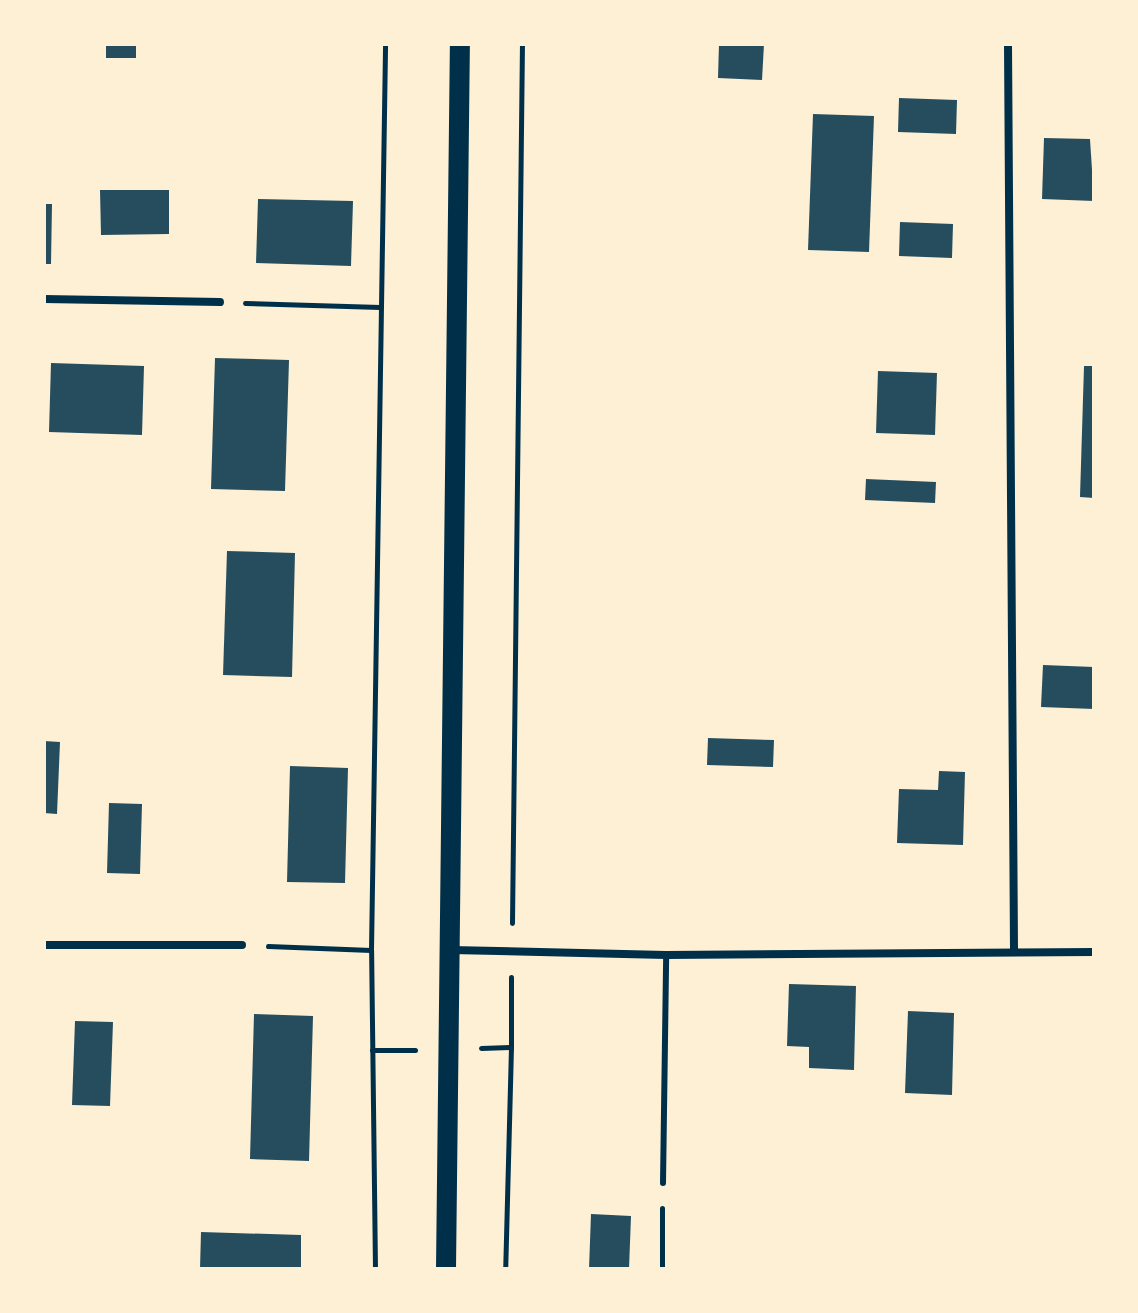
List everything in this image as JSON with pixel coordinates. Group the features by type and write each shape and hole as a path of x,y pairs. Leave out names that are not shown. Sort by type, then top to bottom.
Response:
{"main road":[{"path":"446,1269 460,44"}],"street":[{"path":"1008,44 1014,949"},
{"path":"44,299 220,302"},
{"path":"44,945 242,945"},
{"path":"449,949 666,955 1014,949 1094,952"}],"lane":[{"path":"663,1183 666,955"}],"path":[{"path":"375,1269 371,950 385,44"},
{"path":"511,1047 522,44"},
{"path":"220,302 380,307"},
{"path":"242,945 371,950"},
{"path":"662,1269 663,1183"},
{"path":"505,1269 510,1187"}],"building":[{"path":"106,44 136,44 136,58 106,58"},
{"path":"719,44 764,44 762,80 718,78"},
{"path":"899,98 957,100 956,134 898,132"},
{"path":"813,114 874,116 869,252 808,250"},
{"path":"1044,138 1090,139 1094,201 1042,199"},
{"path":"100,190 169,190 169,234 101,235"},
{"path":"258,199 353,201 351,266 256,263"},
{"path":"44,204 52,204 51,264 44,264"},
{"path":"900,222 953,224 952,258 899,256"},
{"path":"215,358 289,360 285,491 211,489"},
{"path":"51,363 144,366 142,435 49,432"},
{"path":"1084,366 1094,366 1094,498 1080,497"},
{"path":"878,371 937,373 935,435 876,433"},
{"path":"866,479 936,482 935,503 865,500"},
{"path":"227,551 295,553 292,677 223,675"},
{"path":"1043,665 1094,667 1094,709 1041,707"},
{"path":"708,738 774,740 773,767 707,765"},
{"path":"44,741 60,742 57,814 44,813"},
{"path":"290,766 348,768 345,883 287,882"},
{"path":"939,771 965,772 963,845 897,843 899,789 938,790"},
{"path":"109,803 142,804 140,874 107,873"},
{"path":"789,984 856,986 854,1070 809,1068 809,1047 787,1046"},
{"path":"908,1011 954,1013 952,1095 905,1093"},
{"path":"254,1014 313,1016 309,1161 250,1159"},
{"path":"75,1021 113,1022 110,1106 72,1105"},
{"path":"591,1214 631,1216 629,1269 589,1269"},
{"path":"201,1232 301,1235 301,1269 200,1269"}]}
